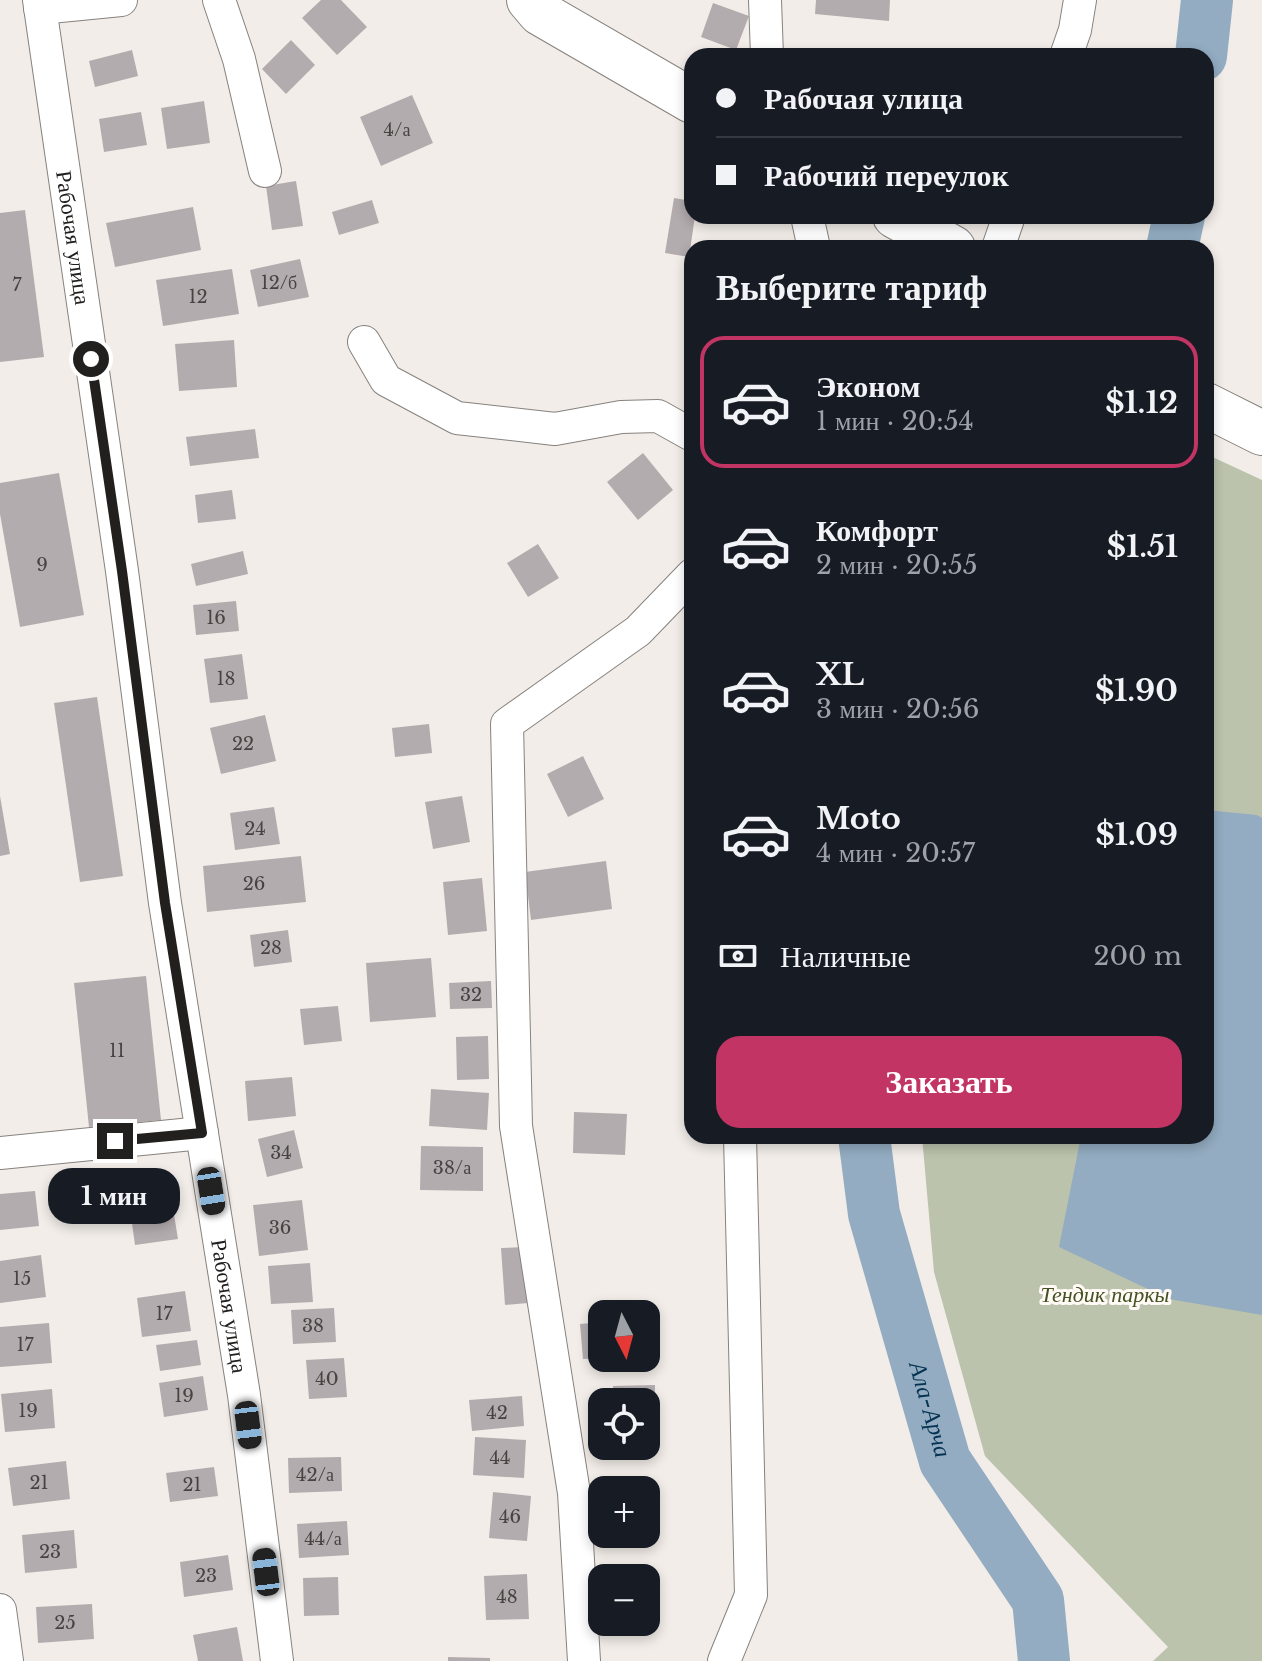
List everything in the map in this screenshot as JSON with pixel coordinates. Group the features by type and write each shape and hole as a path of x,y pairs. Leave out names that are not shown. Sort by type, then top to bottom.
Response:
{"street":[{"path":"40,4 121,0"},
{"path":"219,0 239,59 265,171"},
{"path":"529,0 540,13 684,96"},
{"path":"765,0 767,48"},
{"path":"1069,48 1080,0"},
{"name":"Рабочая улица","path":"40,4 122,571 165,903 244,1395 277,1661"},
{"path":"910,224 938,240"},
{"path":"364,342 386,380 457,418 555,429 621,417 658,416 684,431"},
{"path":"1214,409 1262,433"},
{"path":"584,1661 574,1493 516,1126 507,724 638,631 684,583"},
{"path":"0,1153 202,1133"},
{"path":"724,1661 751,1595 740,1144"},
{"path":"0,1610 7,1661"}],"green space":[{"name":"Тендик паркы","path":"1214,458 1262,480 1262,1661 1153,1661 1168,1647 985,1456 934,1272 923,1144 1214,1144"}],"water":[{"path":"1214,811 1257,815 1262,818 1262,1315 1169,1299 1059,1247 1079,1144 1214,1144"}],"building":[{"path":"321,0 341,0 367,27 337,55 302,18"},
{"path":"816,0 890,0 889,21 815,14"},
{"path":"713,3 749,16 737,48 701,37"},
{"path":"291,40 315,65 286,94 262,69"},
{"path":"132,50 138,76 95,87 89,61"},
{"path":"412,95 433,143 381,166 360,117"},
{"path":"204,101 210,143 167,149 161,108"},
{"path":"141,112 147,145 104,152 99,119"},
{"path":"296,181 303,226 272,230 266,186"},
{"path":"674,198 684,200 684,224 694,224 691,240 684,240 684,256 665,253"},
{"path":"372,200 379,223 339,235 332,212"},
{"path":"193,207 201,250 115,267 106,223"},
{"path":"25,210 44,357 0,362 0,213"},
{"path":"300,259 309,297 258,307 250,270"},
{"path":"232,269 239,314 163,326 156,280"},
{"path":"234,340 237,387 179,391 175,344"},
{"path":"255,429 259,458 190,466 186,437"},
{"path":"643,453 673,490 638,520 607,482"},
{"path":"59,473 84,615 20,627 0,514 0,483"},
{"path":"232,490 236,519 198,523 195,495"},
{"path":"538,544 559,578 528,597 507,563"},
{"path":"243,551 248,574 196,586 191,564"},
{"path":"236,601 239,631 196,635 193,605"},
{"path":"242,654 248,699 210,703 204,659"},
{"path":"97,697 123,876 80,882 54,703"},
{"path":"265,715 276,761 221,774 210,728"},
{"path":"429,724 432,753 395,757 392,728"},
{"path":"583,756 604,799 568,817 547,774"},
{"path":"0,796 10,854 0,856"},
{"path":"462,796 470,842 433,849 425,802"},
{"path":"274,807 280,844 235,850 230,813"},
{"path":"301,856 306,902 207,912 203,866"},
{"path":"606,861 612,909 531,920 525,872"},
{"path":"482,878 487,931 448,935 443,882"},
{"path":"288,930 292,962 254,967 250,935"},
{"path":"431,958 436,1017 370,1022 366,963"},
{"path":"146,976 161,1120 89,1127 74,983"},
{"path":"491,981 492,1008 450,1009 449,983"},
{"path":"338,1006 342,1041 304,1045 300,1009"},
{"path":"488,1036 489,1079 457,1080 456,1037"},
{"path":"292,1077 296,1116 248,1121 245,1081"},
{"path":"431,1089 489,1093 487,1130 429,1126"},
{"path":"574,1112 627,1114 625,1155 573,1153"},
{"path":"294,1130 303,1168 267,1177 258,1139"},
{"path":"421,1146 483,1147 483,1191 420,1190"},
{"path":"168,1171 170,1188 123,1195 120,1178"},
{"path":"35,1191 39,1226 0,1230 0,1194"},
{"path":"302,1200 308,1250 259,1256 253,1205"},
{"path":"172,1202 178,1239 135,1245 130,1209"},
{"path":"525,1247 528,1303 505,1305 501,1248"},
{"path":"41,1255 46,1297 0,1303 0,1261"},
{"path":"310,1263 313,1302 271,1304 268,1266"},
{"path":"185,1291 191,1331 142,1337 137,1298"},
{"path":"334,1308 336,1342 293,1344 291,1310"},
{"path":"49,1323 52,1363 0,1367 0,1327"},
{"path":"588,1323 588,1359 583,1359 580,1324"},
{"path":"197,1340 201,1365 160,1371 156,1345"},
{"path":"344,1358 347,1397 309,1399 306,1360"},
{"path":"203,1376 208,1410 164,1417 159,1383"},
{"path":"655,1385 655,1388 613,1388"},
{"path":"52,1389 55,1428 5,1432 1,1394"},
{"path":"522,1396 524,1426 472,1431 469,1400"},
{"path":"475,1437 526,1440 524,1478 473,1475"},
{"path":"341,1457 342,1491 289,1493 288,1458"},
{"path":"66,1461 70,1499 13,1506 8,1468"},
{"path":"214,1467 218,1496 170,1502 166,1473"},
{"path":"493,1492 531,1496 527,1541 489,1538"},
{"path":"347,1521 349,1555 299,1558 297,1524"},
{"path":"74,1530 77,1568 25,1573 22,1535"},
{"path":"228,1555 233,1590 184,1597 180,1562"},
{"path":"527,1574 529,1619 486,1620 484,1576"},
{"path":"338,1577 339,1615 304,1616 303,1578"},
{"path":"92,1604 94,1639 38,1643 36,1607"},
{"path":"237,1627 243,1661 198,1661 193,1635"},
{"path":"448,1657 490,1658 490,1661 448,1661"}],"waterway":[{"name":"Ала-Арча","path":"1202,48 1207,0"},
{"name":"Ала-Арча","path":"1174,240 1177,224"},
{"name":"Ала-Арча","path":"865,1144 874,1214 945,1461 1038,1600 1044,1661"}],"route":[{"path":"91,359 165,903 202,1133 115,1141"}]}
